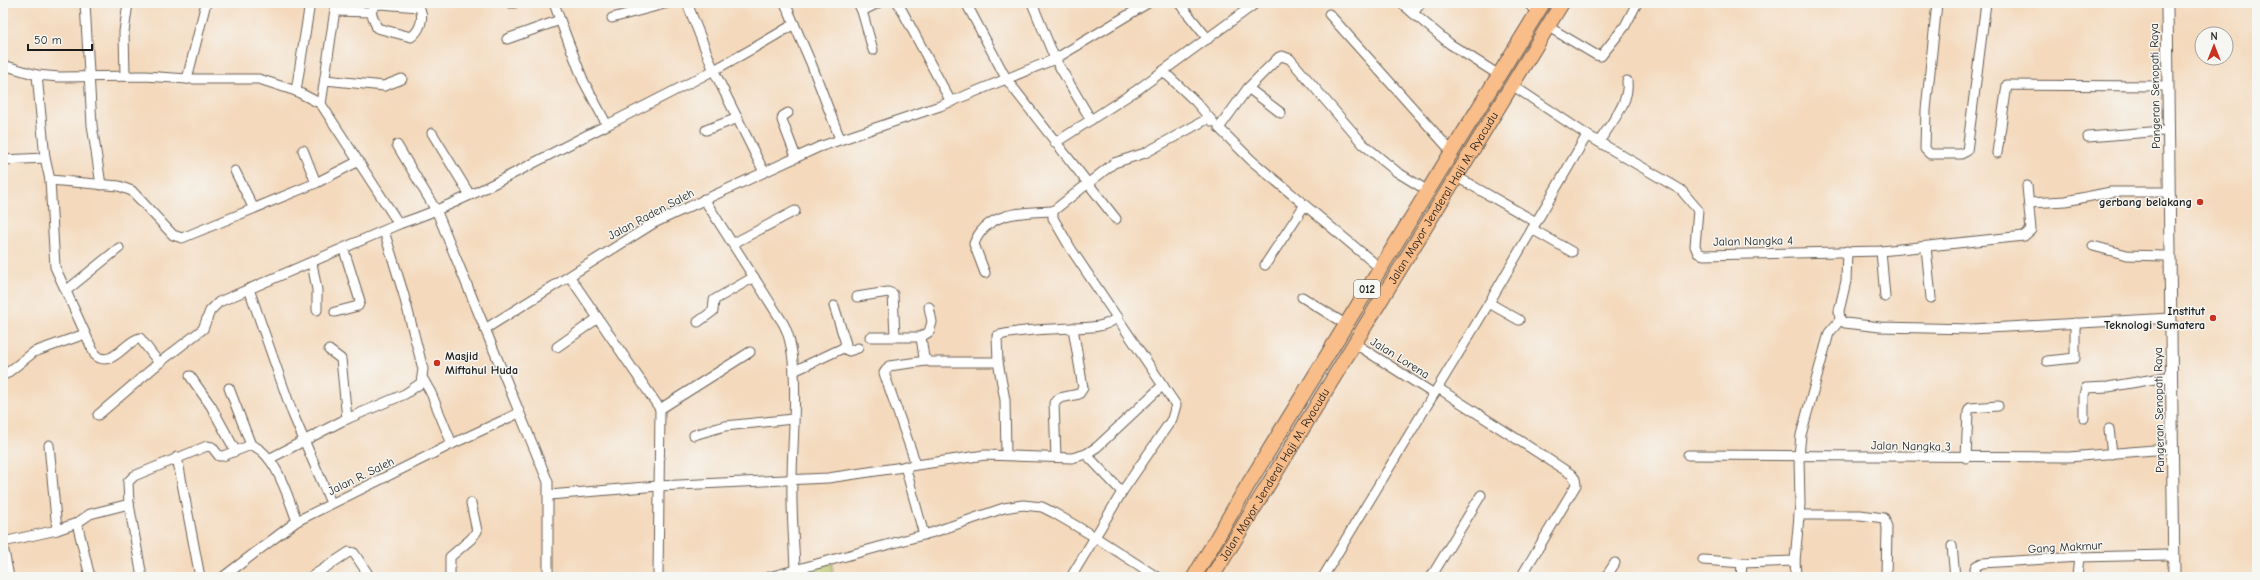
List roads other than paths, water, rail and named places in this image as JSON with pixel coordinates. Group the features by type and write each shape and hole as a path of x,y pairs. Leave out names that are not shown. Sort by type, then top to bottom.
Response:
{"main road":[{"name":"Jalan Mayor Jenderal Haji M. Ryacudu","path":"1212,577 1562,3"},
{"name":"Jalan Mayor Jenderal Haji M. Ryacudu","path":"1194,577 1345,324 1396,244 1499,75 1536,6"},
{"path":"1414,214 1423,218 1431,208 1439,205"},
{"path":"1396,244 1403,241 1414,226 1424,230"}],"street":[{"path":"84,3 92,125 101,185"},
{"path":"125,76 124,32 128,3"},
{"path":"187,79 206,3"},
{"path":"296,91 310,3"},
{"path":"554,3 583,80 607,125"},
{"path":"612,18 668,3"},
{"path":"687,3 714,71 764,172"},
{"path":"785,3 811,63 840,140"},
{"path":"873,50 860,7 878,3"},
{"path":"898,3 951,102"},
{"path":"966,3 1007,80 1054,143 1088,181 1116,219"},
{"path":"1032,3 1055,59 1091,120"},
{"name":"Jalan Raden Saleh","path":"485,329 570,277 647,227 796,157 840,140 951,102 1055,59 1148,3"},
{"path":"1179,3 1208,39"},
{"path":"1054,143 1163,72 1256,3"},
{"path":"1401,3 1450,44 1499,75"},
{"path":"1413,13 1421,3"},
{"path":"1548,26 1596,55 1601,56 1625,26 1637,3"},
{"path":"1937,3 1926,110 1925,149 1930,154 1961,154 1967,152 1986,3"},
{"name":"Pangeran Senopati Raya","path":"2163,3 2162,86 2164,256 2168,318"},
{"name":"Pangeran Senopati Raya","path":"2163,3 2167,8 2168,346 2174,577"},
{"path":"380,4 419,7 422,20 415,34 411,37 380,30 374,23 371,12 374,6 380,4"},
{"path":"322,104 335,7 371,12"},
{"path":"1329,14 1452,152"},
{"path":"506,39 560,20"},
{"path":"98,415 159,363 203,329 214,306 249,289 344,250 399,224 437,212 714,71 794,24"},
{"path":"1219,128 1248,88 1282,56 1290,59 1363,144 1397,172 1428,191"},
{"path":"3,65 37,75 59,77 125,76 187,79 259,79 296,91 322,104 399,224"},
{"path":"1163,72 1196,102 1219,128 1251,160 1304,206 1380,268"},
{"path":"37,75 45,158 50,180 55,267 95,355 102,359 110,358 140,338 159,363"},
{"path":"325,80 384,86 402,79"},
{"path":"1599,142 1624,103 1628,88 1626,81"},
{"name":"Jalan Nangka 4","path":"1512,85 1587,135 1681,190 1698,210 1695,246 1698,253 1881,251 2024,236 2031,230 2027,186"},
{"path":"1997,153 2007,85 2162,86"},
{"path":"1248,88 1281,113"},
{"path":"788,113 782,116 782,120 796,157"},
{"path":"706,130 738,118"},
{"path":"985,273 974,244 985,228 1010,214 1037,210 1053,211 1088,181 1117,161 1144,153 1210,118"},
{"path":"2088,137 2163,131"},
{"path":"432,133 470,195"},
{"path":"1323,577 1489,303 1587,135"},
{"path":"397,145 437,212 546,476 549,495 548,577"},
{"path":"303,150 316,183"},
{"path":"3,160 45,158"},
{"path":"50,180 119,186 132,191 176,238 182,238 253,207 316,183 359,161"},
{"path":"235,171 253,207"},
{"path":"1457,177 1572,252"},
{"path":"2029,203 2066,201 2111,192 2164,192"},
{"path":"704,199 734,243 788,331 794,353 792,481 795,570"},
{"path":"1265,265 1304,206"},
{"path":"734,243 795,211"},
{"path":"1053,211 1053,218 1071,249 1175,402 1175,412 1122,492 1071,577"},
{"path":"269,459 305,442 347,419 405,394 419,386 423,379 423,369 403,292 384,231"},
{"path":"2093,246 2127,255 2164,256"},
{"path":"1926,247 1931,298"},
{"path":"66,290 119,248"},
{"path":"335,312 358,306 360,301 344,250"},
{"path":"1796,577 1795,561 1799,516 1799,456 1802,435 1829,333 1840,320 1839,311 1846,281 1847,251"},
{"path":"1881,251 1885,297"},
{"path":"312,263 317,290 317,310"},
{"path":"570,277 660,409 658,577"},
{"path":"698,322 713,311 714,300 754,277"},
{"path":"249,289 267,338 282,387 331,503"},
{"path":"857,297 888,292 893,294 895,336"},
{"path":"1302,297 1345,324"},
{"path":"1489,303 1519,320"},
{"path":"794,370 842,348 846,344 834,306"},
{"path":"870,337 921,337 929,332 932,322 929,307"},
{"path":"1006,454 1005,400 998,362 998,335 1103,326 1118,317"},
{"path":"557,347 598,318"},
{"path":"1840,320 1855,325 1880,327 1971,329 2168,318"},
{"path":"2047,361 2075,358 2075,323"},
{"path":"1056,457 1054,403 1060,398 1079,394 1083,388 1073,328"},
{"path":"6,374 34,352 85,334"},
{"path":"921,337 922,352 926,361"},
{"name":"Jalan Lorena","path":"1354,343 1436,391 1571,474 1575,479 1576,486 1520,577"},
{"name":"Pangeran Senopati Raya","path":"2168,346 2166,377 2168,577"},
{"path":"842,348 849,350 858,348"},
{"path":"329,350 342,359 347,419"},
{"path":"660,409 750,352"},
{"path":"916,464 884,373 889,366 926,361 934,363 998,362"},
{"path":"190,376 211,406 235,450"},
{"path":"2084,418 2084,395 2086,388 2108,387 2166,377"},
{"path":"423,379 431,393 452,444"},
{"path":"549,495 658,486 792,481 857,475 963,457 1006,454 1072,458 1086,454 1097,447 1163,385"},
{"path":"229,388 251,445"},
{"path":"1966,458 1968,412 1970,408 1998,406"},
{"name":"Jalan R. Saleh","path":"226,576 297,521 452,444 519,413"},
{"path":"694,435 725,426 793,419"},
{"path":"2109,429 2112,454"},
{"path":"50,445 57,530"},
{"path":"142,577 129,504 128,485 131,478 177,457 207,446 212,447 219,456 226,455 235,450 251,445 258,447 269,459 276,470 297,521"},
{"name":"Jalan Nangka 3","path":"1688,456 1966,458 2068,457 2166,449"},
{"path":"1086,454 1122,492"},
{"path":"177,457 200,577"},
{"path":"905,466 924,535"},
{"path":"1431,577 1481,495"},
{"path":"450,577 450,557 471,539 477,531 471,503"},
{"path":"3,542 57,530 77,523 90,514 129,504"},
{"path":"769,577 924,535 1004,508 1023,505 1042,507 1095,537 1157,577"},
{"path":"1799,516 1860,515 1884,518 1887,527 1886,577"},
{"path":"77,523 90,577"},
{"path":"3,546 9,577"},
{"path":"1952,546 1955,577"},
{"path":"311,577 351,552 370,577"},
{"name":"Gang Makmur","path":"1972,577 1976,566 1982,563 2080,557 2168,555"},
{"path":"2077,577 2080,557"},
{"path":"1703,560 1742,563 1795,561"},
{"path":"1606,577 1615,563"},
{"path":"1741,577 1742,563"}],"place":[{"name":"gerbang belakang","path":"2200,202"},
{"name":"Institut Teknologi Sumatera","path":"2213,318"},
{"name":"Masjid Miftahul Huda","path":"437,363"}]}
